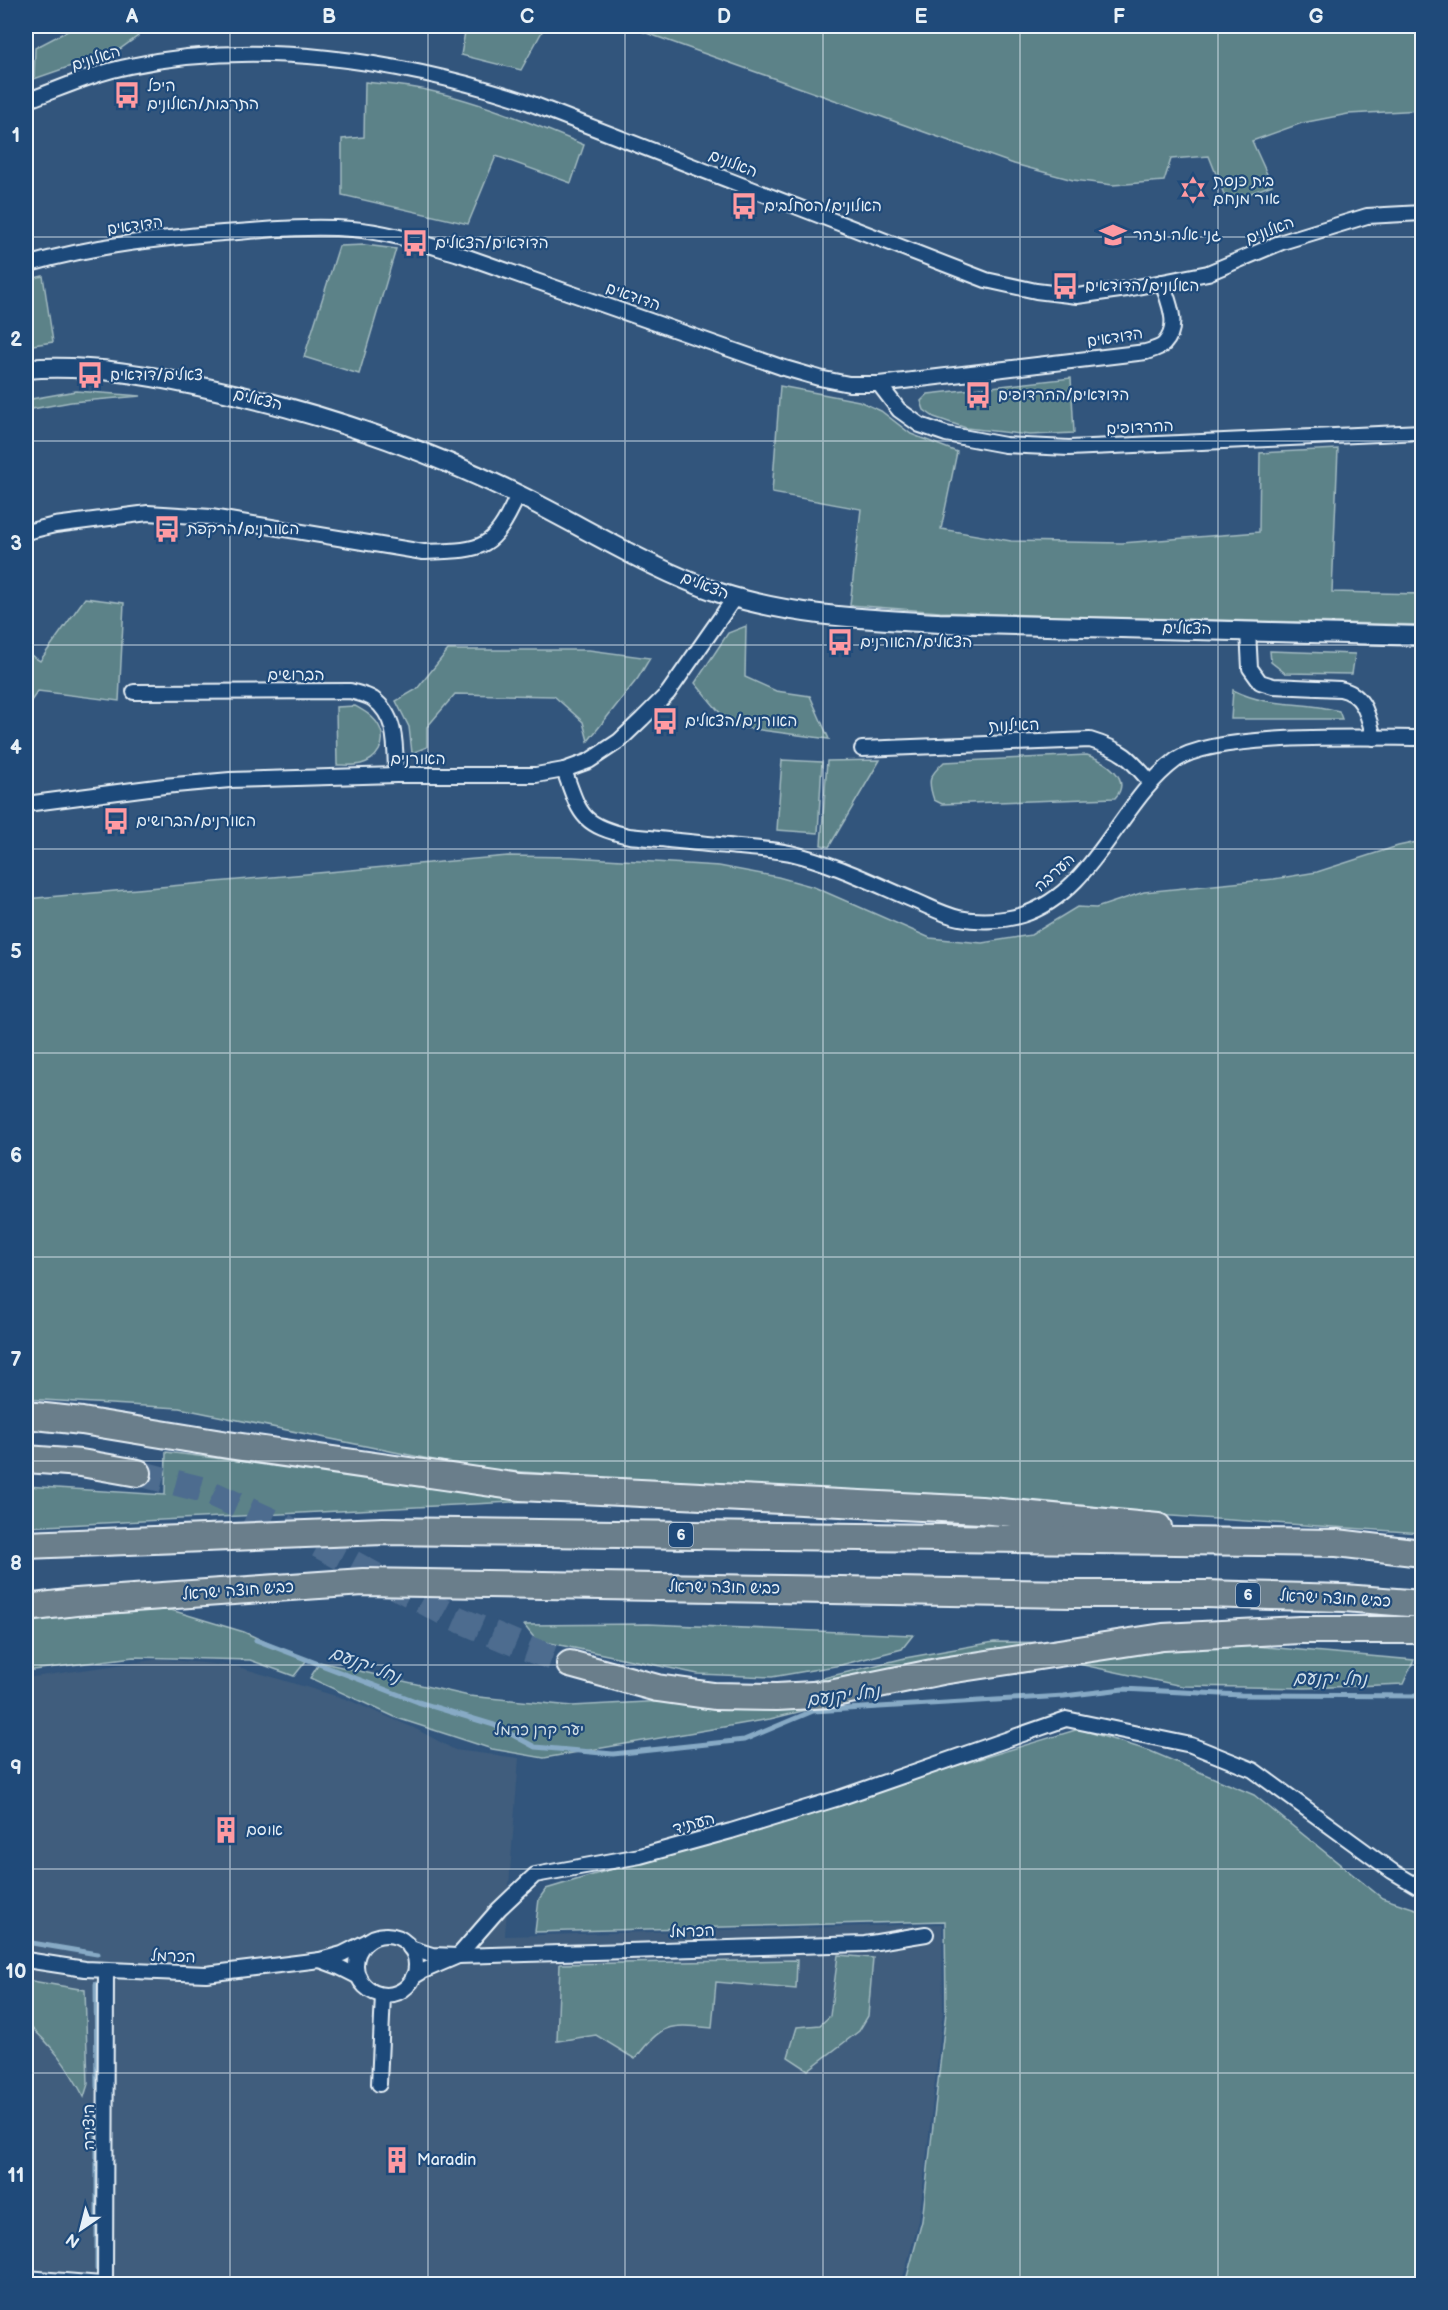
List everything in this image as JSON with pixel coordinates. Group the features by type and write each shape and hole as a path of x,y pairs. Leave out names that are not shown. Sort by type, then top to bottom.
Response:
{"highway":[{"path":"26,1415 82,1421 520,1487 981,1510 1337,1543"},
{"path":"26,1459 81,1463 138,1473"},
{"name":"6","path":"26,1545 383,1531 1337,1543 1422,1553"},
{"name":"כביש חוצה ישראל","path":"26,1608 76,1602 363,1582 1073,1594 1205,1594 1344,1598 1422,1604"},
{"path":"570,1664 657,1688 714,1696 777,1697 830,1694 942,1671 1163,1637 1300,1630 1422,1630"}],"street":[{"name":"האלונים","path":"26,101 126,66 178,57 297,56 418,71 522,100 986,280 1036,291 1077,296 1208,273 1282,242 1367,216 1422,213"},
{"name":"הדודאים","path":"26,265 111,245 185,236 271,230 352,229 406,238 459,254 819,378 849,384 879,384 1146,352 1164,345 1171,332 1173,318 1162,282"},
{"name":"הצאלים","path":"26,369 112,370 168,379 286,406 349,426 419,452 518,495 655,565 718,593 762,604 862,619 1058,628 1422,636"},
{"name":"ההרדופים","path":"879,384 899,410 920,425 945,434 1005,445 1070,448 1422,432"},
{"path":"26,532 75,521 148,513 211,517 423,552 458,550 479,548 496,535 507,519 518,495"},
{"name":"האורנים","path":"26,804 230,780 536,775 564,770 589,761 605,750 668,693 735,597"},
{"path":"1248,631 1250,668 1260,682 1273,687 1351,691 1360,699 1368,714 1374,738"},
{"name":"הברושים","path":"134,692 350,691 372,698 384,710 394,729 396,776"},
{"name":"הערבה","path":"564,770 578,808 588,820 602,830 628,836 790,853 834,867 959,918 994,921 1022,916 1043,906 1071,884 1094,860 1151,783 1178,759 1206,749 1240,743 1296,739 1422,738"},
{"name":"האילנות","path":"862,749 1090,740 1115,747 1131,758 1151,783"},
{"name":"העתיד","path":"458,1956 499,1909 536,1875 640,1856 731,1831 839,1798 1066,1719 1191,1745 1253,1770 1392,1871 1422,1889"},
{"name":"הכרמל","path":"410,1948 432,1955 458,1956 865,1944 926,1934"},
{"path":"378,1936 394,1936 410,1948 416,1967 414,1977 408,1986 400,1992 382,1995 364,1986 358,1977 356,1967 361,1948 368,1941 378,1936"},
{"name":"הכרמל","path":"26,1960 105,1970 206,1974 320,1960 342,1954 368,1941"},
{"name":"הכרמל","path":"414,1977 458,1956"},
{"name":"הכרמל","path":"320,1960 358,1977"},
{"name":"היצירה","path":"103,2284 105,1970"},
{"path":"379,2084 382,1995"},
{"path":"26,2278 103,2284"}],"shaded area":[{"path":"160,1659 235,1666 346,1699 414,1728 455,1750 519,1758 505,1936 942,1924 943,2012 919,2221 901,2284 26,2284 26,1678"}],"green space":[{"path":"77,26 140,26 138,36 120,49 34,79 35,48"},
{"path":"466,26 545,26 521,70 461,55"},
{"path":"627,26 1422,26 1422,110 1348,114 1302,123 1252,141 1272,185 1227,202 1209,156 1171,159 1164,181 1113,185 1073,180 1014,164"},
{"path":"365,82 416,88 458,98 584,145 571,183 496,156 468,224 342,195 342,139 364,137"},
{"path":"365,245 396,249 359,374 304,357 339,246"},
{"path":"43,276 53,342 26,346 26,280"},
{"path":"1071,378 1074,433 1030,435 966,428 934,417 924,410 921,401 928,394"},
{"path":"780,386 859,401 881,411 911,434 957,452 941,529 1011,541 1122,543 1259,532 1260,453 1338,449 1332,592 1422,594 1422,625 940,612 850,605 861,509 772,493"},
{"path":"76,391 141,396 71,402 26,410 26,400"},
{"path":"85,598 124,603 119,701 38,691 26,708 26,652 40,661"},
{"path":"746,626 745,677 776,691 810,696 829,739 731,726 695,683 728,633"},
{"path":"448,650 589,650 650,658 638,678 588,741 583,722 554,696 455,694 427,727 427,747 412,753 409,727 396,701 417,689"},
{"path":"1270,651 1355,654 1352,674 1285,673 1271,662"},
{"path":"1233,690 1260,700 1339,711 1342,719 1231,719"},
{"path":"355,706 378,724 382,734 381,745 376,755 367,762 337,765 336,707"},
{"path":"1087,755 1102,761 1119,777 1120,791 1115,798 942,804 934,800 930,788 932,775 944,762"},
{"path":"782,760 822,762 818,833 777,830"},
{"path":"880,760 829,847 821,845 827,761"},
{"path":"1422,841 1422,1533 478,1469 179,1408 26,1399 26,899 508,856 573,857 719,866 778,877 814,887 930,938 982,943 1031,935 1077,907 1096,908 1144,892 1274,879 1317,872 1398,846"},
{"path":"166,1452 553,1500 26,1527 26,1486 165,1495"},
{"path":"171,1610 244,1632 306,1661 294,1676 250,1660 133,1657 26,1671 26,1622 112,1611"},
{"path":"648,1624 913,1635 902,1649 841,1665 772,1677 698,1674 536,1640 524,1625"},
{"name":"יער קרן כרמל","path":"994,1642 1232,1644 1414,1660 1403,1684 1306,1688 1182,1686 1069,1662 1009,1660 770,1719 544,1758 492,1749 397,1718 310,1678 320,1662 469,1696 572,1706 664,1701 791,1686 905,1658"},
{"path":"1079,1729 1150,1751 1254,1795 1382,1898 1422,1911 1422,2284 905,2284 922,2221 946,2012 945,1921 535,1932 539,1899 546,1889"},
{"path":"838,1955 873,1958 868,2016 859,2031 808,2070 788,2057 797,2027 820,2025 830,2016"},
{"path":"797,1960 796,1989 716,1982 712,2028 685,2026 667,2028 653,2038 635,2059 596,2035 557,2041 560,1964"},
{"path":"26,1980 85,1990 88,2084 84,2097 59,2057 26,2023"}],"waterway":[{"name":"נחל יקנעם","path":"256,1640 418,1702 494,1725 535,1747 613,1754 744,1740 813,1711 1064,1696 1123,1689 1241,1695 1422,1696"},
{"path":"26,1942 97,1954"},
{"path":"96,1984 97,2087"},
{"path":"97,2116 97,2269"}],"tunnel":[{"path":"138,1473 204,1490 283,1526 451,1616 570,1664"}],"place":[{"name":"היכל התרבות/האלונים","path":"127,95"},
{"name":"בית כנסת אור מנחם","path":"1193,190"},
{"name":"האלונים/הסחלבים","path":"744,206"},
{"name":"גני אלה וזהר","path":"1113,235"},
{"name":"הדודאים/הצאלים","path":"415,243"},
{"name":"האלונים/הדודאים","path":"1065,286"},
{"name":"צאלים/דודאים","path":"90,375"},
{"name":"הדודאים/ההרדופים","path":"978,395"},
{"name":"האורנים/הרקפת","path":"167,529"},
{"name":"הצאלים/האורנים","path":"840,642"},
{"name":"האורנים/הצאלים","path":"665,721"},
{"name":"האורנים/הברושים","path":"116,821"},
{"name":"אוסם","path":"226,1830"},
{"name":"Maradin","path":"397,2160"}]}
